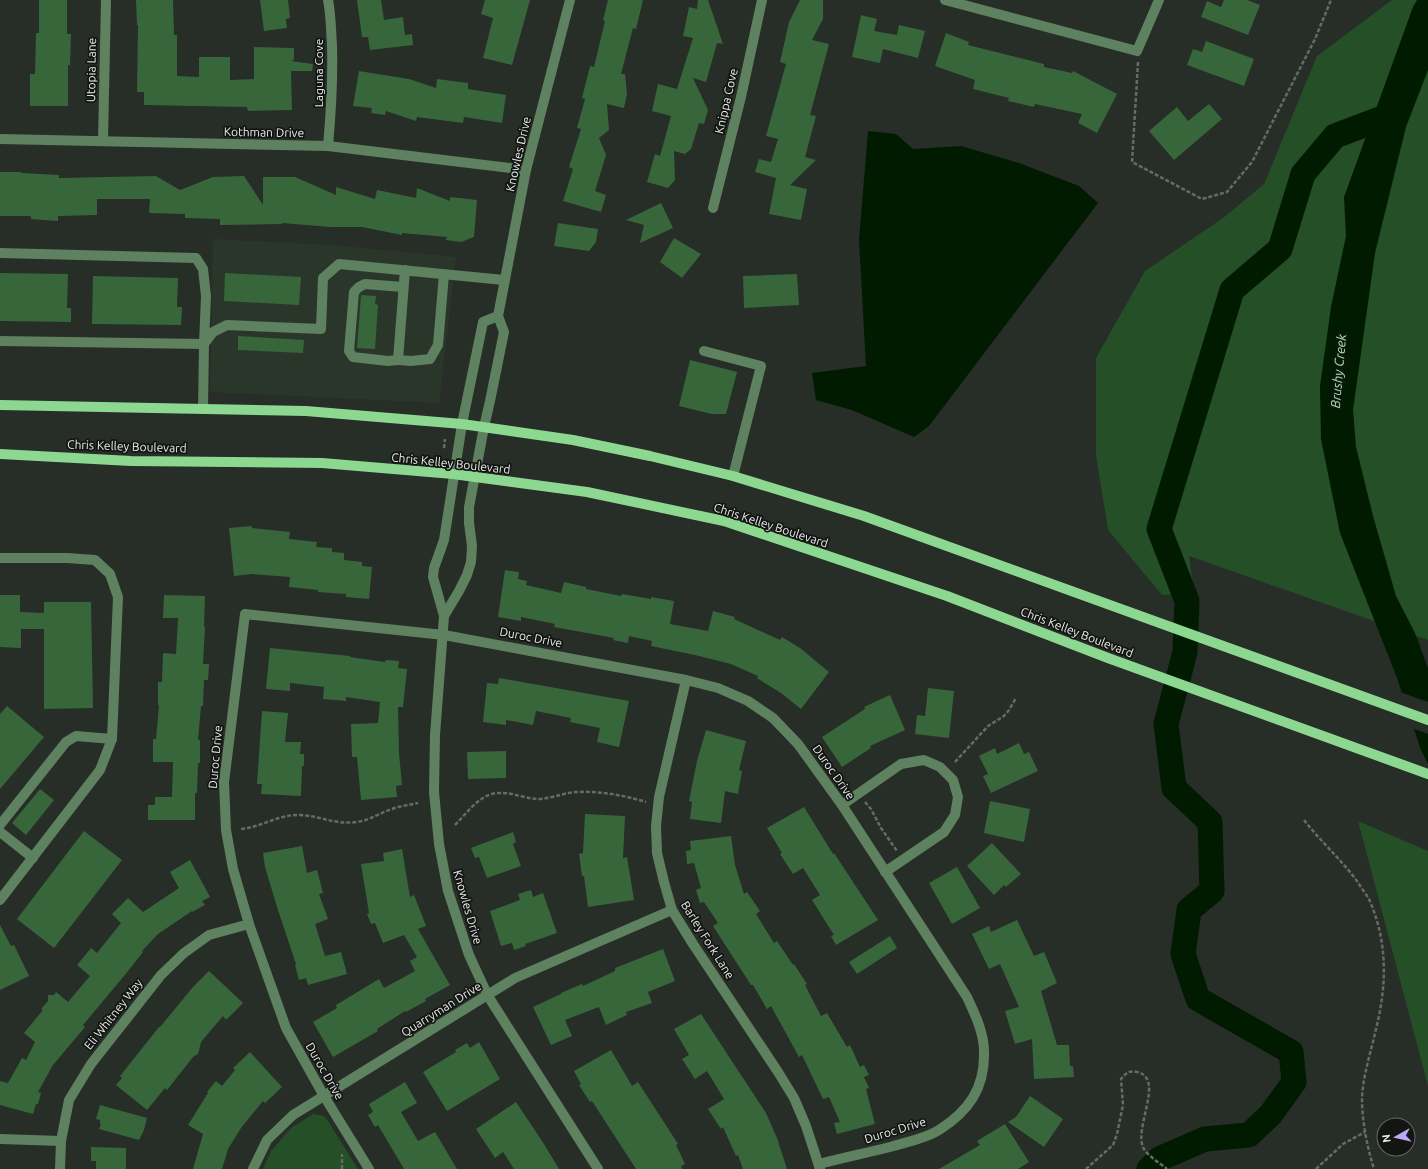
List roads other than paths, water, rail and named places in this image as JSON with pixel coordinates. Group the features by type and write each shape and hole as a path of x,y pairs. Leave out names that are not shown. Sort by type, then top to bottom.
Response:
{"main road":[{"path":"0,405 306,411 462,424 573,440 650,456 733,476 864,516 1428,720"},
{"name":"Chris Kelley Boulevard","path":"0,454 130,461 322,463 454,474 587,492 724,521 947,596 1108,658 1428,774"}],"street":[{"name":"Utopia Lane","path":"103,141 106,0"},
{"name":"Laguna Cove","path":"328,0 331,14 332,102 328,146"},
{"name":"Knowles Drive","path":"444,616 462,586 471,562 472,546 469,524 469,507 504,332 498,316 504,280 526,170 570,0"},
{"name":"Knippa Cove","path":"713,208 741,97 762,0"},
{"path":"945,0 1137,51 1159,0"},
{"name":"Kothman Drive","path":"0,139 328,146 526,170"},
{"path":"0,253 196,258 203,270 206,296 203,409"},
{"path":"204,344 213,332 227,325 321,329 323,278 339,264 504,280"},
{"path":"398,360 405,270"},
{"path":"403,287 365,284 354,292 349,351 353,357 388,361 430,359 438,345 444,274"},
{"name":"Knowles Drive","path":"498,316 484,322 462,424 444,540 434,568 433,577 444,616 444,635 441,655 435,736 434,792 439,844 448,891 464,941 488,996 598,1169"},
{"path":"0,341 204,344"},
{"path":"704,352 761,366 733,476"},
{"path":"0,558 67,558 95,560 110,574 118,597 112,739 100,770 0,900"},
{"name":"Duroc Drive","path":"369,1169 324,1096 286,1028 249,924 232,869 226,830 224,782 245,614 444,635 686,680 718,688 748,701 773,718 798,744 842,805 967,997 978,1024 984,1051 983,1075 976,1095 960,1113 938,1130 913,1141 819,1167"},
{"name":"Barley Fork Lane","path":"686,680 659,798 656,826 657,852 672,910 794,1098 806,1126 819,1167"},
{"path":"0,825 66,742 76,736 112,739"},
{"path":"842,805 901,764 924,760 940,767 953,780 958,797 956,815 944,832 885,872"},
{"path":"0,832 33,858"},
{"name":"Quarryman Drive","path":"253,1169 267,1140 293,1115 515,978 672,910"},
{"name":"Eli Whitney Way","path":"60,1169 60,1142 69,1100 91,1064 160,975 184,953 209,935 249,924"},
{"path":"0,1139 60,1142"}],"water":[{"name":"Brushy Creek","path":"1417,0 1428,0 1428,70 1406,127 1375,253 1353,410 1356,447 1373,516 1396,596 1415,633 1428,668 1428,764 1421,750 1397,678 1340,533 1321,439 1320,386 1331,307 1346,236 1344,197 1413,7"},
{"path":"868,131 896,134 913,149 961,146 1019,163 1079,186 1098,203 929,426 914,437 852,410 816,400 812,373 866,366 859,240"}],"waterway":[{"path":"1149,1169 1159,1159 1205,1139 1249,1135 1271,1114 1294,1082 1291,1052 1198,999 1183,954 1189,910 1212,891 1210,822 1174,788 1166,724 1185,652 1187,601 1159,529 1232,290 1280,249 1303,174 1335,136 1393,114"}]}
